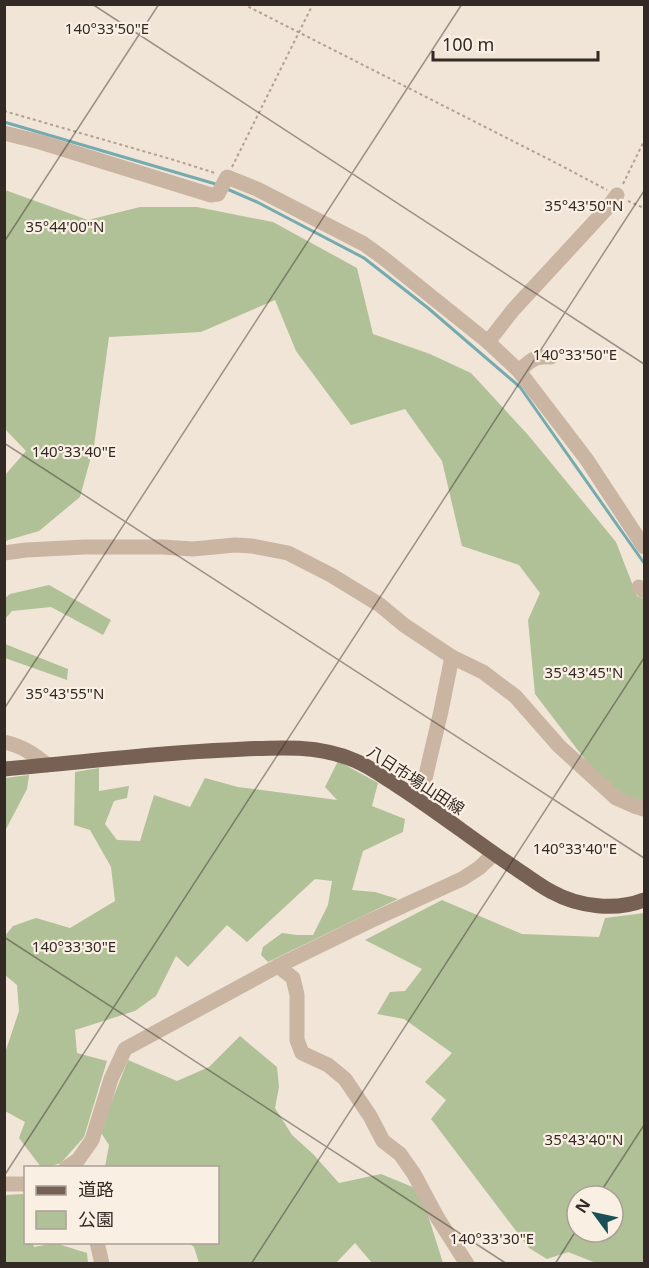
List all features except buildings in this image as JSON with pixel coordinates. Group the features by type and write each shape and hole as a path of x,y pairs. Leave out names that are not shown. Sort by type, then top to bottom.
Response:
{"main road":[{"name":"八日市場山田線","path":"4,769 194,751 278,747 339,755 356,761 420,800 494,854 553,893 580,903 599,906 634,904 645,900"}],"street":[{"path":"4,133 211,195 218,194 227,177 257,189 364,244 488,342 519,371 587,460 645,547"},
{"path":"488,342 513,310 617,195"},
{"path":"519,371 531,360 540,356 551,357"},
{"path":"4,553 85,547 193,549 235,545 288,553 332,574 380,605 404,625 452,657 483,672 515,696 559,746 616,798 645,809"},
{"path":"420,800 452,657"},
{"path":"4,742 17,745 47,765"},
{"path":"68,1166 78,1160 92,1140 111,1079 125,1049 278,966 462,879 494,854"},
{"path":"278,966 293,978 297,994 297,1040 302,1053 328,1065 345,1079 370,1116 383,1142 399,1154 414,1174 437,1217 467,1263"},
{"path":"4,1184 24,1184"},
{"path":"97,1244 102,1263"}],"path":[{"path":"243,4 645,208"},
{"path":"4,111 227,177 313,4"},
{"path":"617,195 645,141"}],"green space":[{"path":"5,190 88,220 140,207 197,207 273,222 357,268 373,334 430,354 471,373 529,436 616,542 637,596 644,599 644,808 612,795 535,694 528,620 540,593 519,565 462,546 442,461 405,409 351,425 296,351 275,300 201,332 109,337 94,446 80,497 39,531 5,541 5,475 26,451 5,429"},
{"path":"49,585 111,620 103,635 51,607 12,611 5,619 5,598 10,594"},
{"path":"5,644 68,669 67,680 5,658"},
{"path":"338,761 378,783 372,806 405,819 403,832 363,851 352,890 375,892 398,899 268,962 261,955 263,947 282,933 313,935 328,905 332,881 315,879 247,942 227,925 188,967 176,956 156,996 135,1011 75,1030 77,1053 107,1061 84,1137 61,1163 40,1166 19,1138 25,1122 5,1111 5,1053 19,1011 17,985 5,975 4,937 13,926 36,918 70,928 115,901 111,867 90,830 74,825 75,772 99,768 99,791 129,786 127,798 114,801 105,824 117,840 140,841 154,795 190,807 205,778 238,787 337,800 325,787"},
{"path":"29,775 27,789 5,831 5,778"},
{"path":"442,900 522,934 599,937 605,918 644,913 644,1263 596,1263 568,1252 547,1259 529,1248 431,1119 446,1100 425,1082 452,1053 404,1019 377,1014 390,992 405,991 422,969 365,940"},
{"path":"240,1036 277,1067 279,1087 275,1108 292,1135 339,1183 381,1174 420,1190 443,1263 372,1263 355,1243 336,1263 199,1263 194,1247 190,1244 219,1244 219,1166 105,1166 109,1145 100,1131 128,1060 177,1081 209,1067"},
{"path":"23,1194 24,1244 33,1244 34,1247 58,1244 87,1253 88,1263 5,1263 5,1195"}],"waterway":[{"path":"4,122 219,185"},
{"path":"227,189 257,202 364,258 428,308 520,387 644,563"}]}
